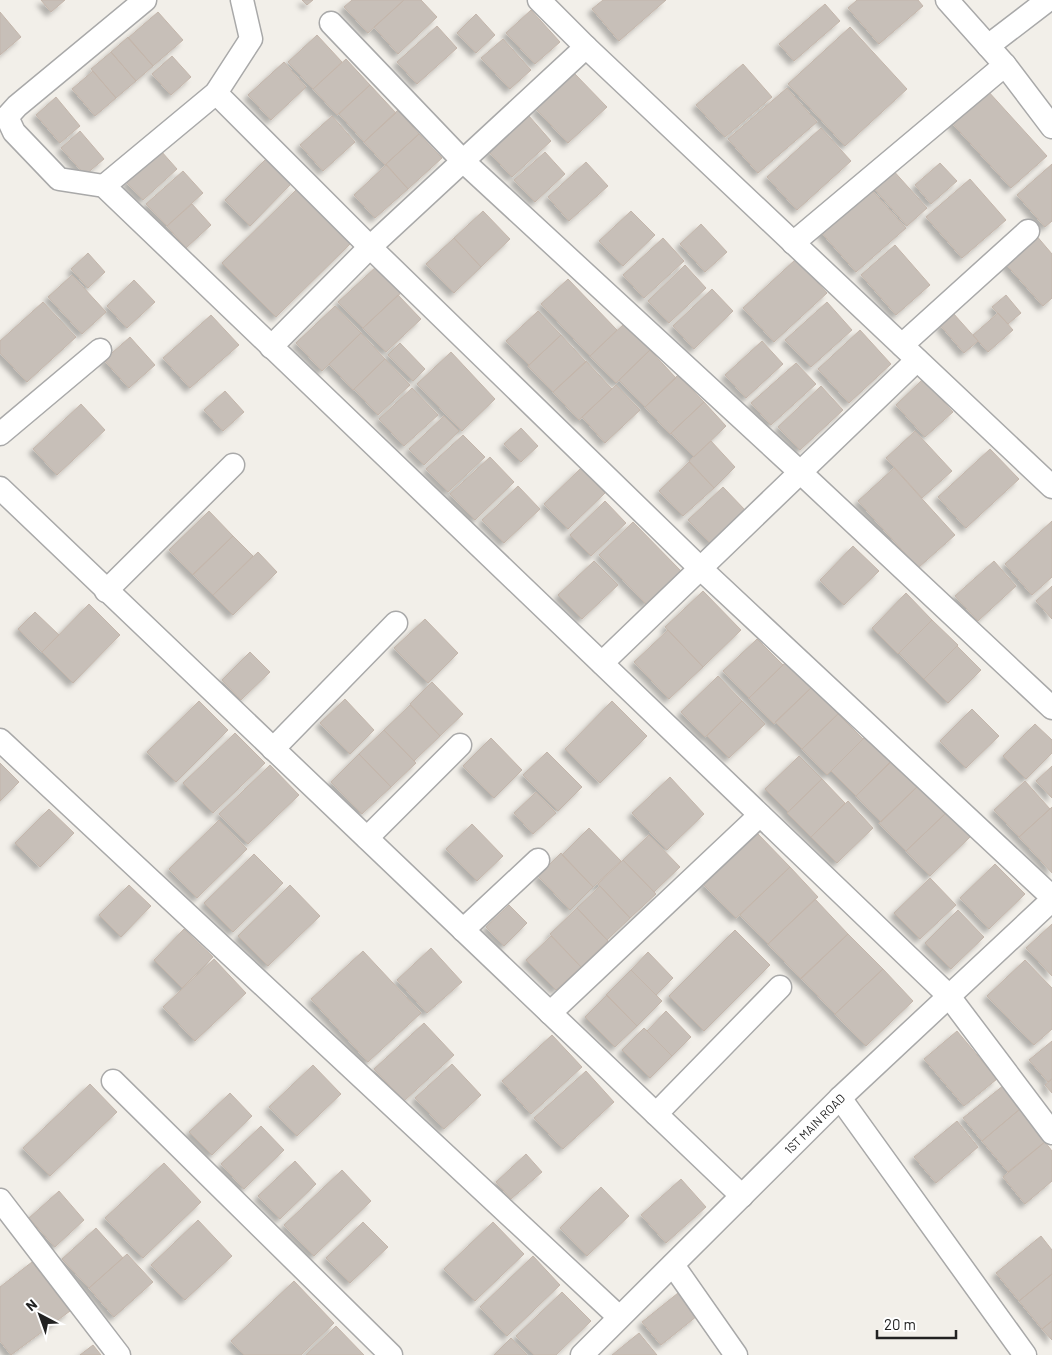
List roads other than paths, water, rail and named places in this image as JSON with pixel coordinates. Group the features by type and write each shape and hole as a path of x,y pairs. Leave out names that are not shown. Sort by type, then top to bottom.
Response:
{"street":[{"path":"145,0 17,106 7,117 14,132 59,179 104,186 948,995 1052,1133"},
{"path":"104,186 216,93 251,39 242,0"},
{"path":"539,0 586,47 1052,487"},
{"path":"947,0 1005,65 1052,126"},
{"path":"988,46 1048,0"},
{"path":"331,23 463,161 1052,708"},
{"path":"271,347 370,247 586,47"},
{"path":"793,243 1005,65"},
{"path":"216,93 370,247 700,568 1052,898"},
{"path":"602,663 800,472 909,352 1028,232"},
{"path":"0,434 100,350"},
{"path":"106,591 233,464"},
{"path":"0,488 742,1196"},
{"path":"273,749 396,623"},
{"path":"0,740 619,1317"},
{"path":"367,838 460,745"},
{"path":"550,1013 760,815"},
{"path":"463,930 538,860"},
{"name":"1ST MAIN ROAD","path":"582,1355 840,1098 1052,898"},
{"path":"656,1114 780,987"},
{"path":"113,1081 391,1355"},
{"path":"840,1098 1015,1350"},
{"path":"0,1200 119,1355"},
{"path":"672,1265 736,1355"}]}
